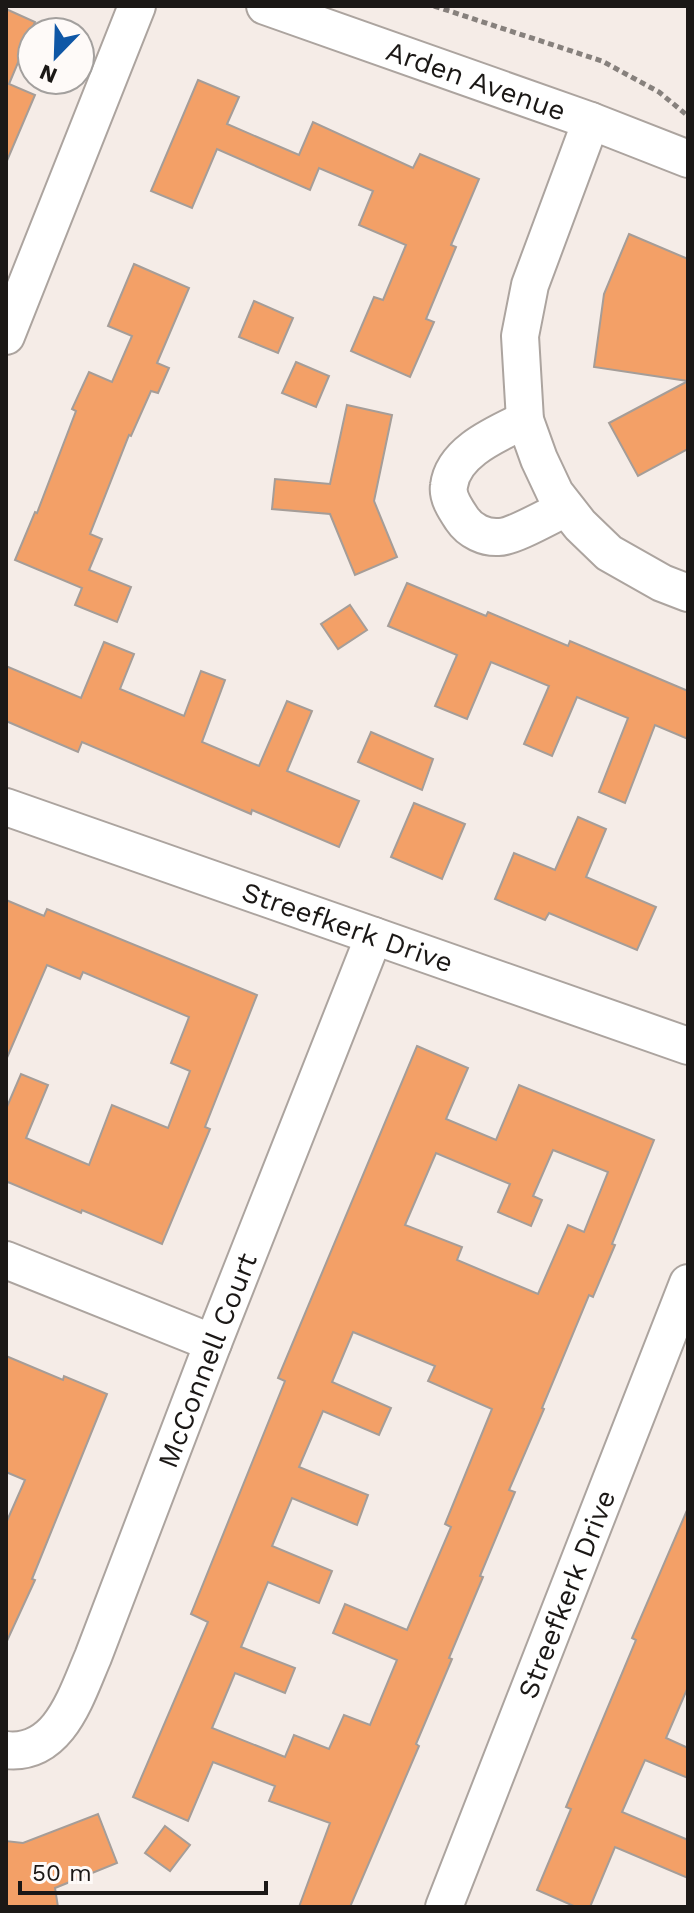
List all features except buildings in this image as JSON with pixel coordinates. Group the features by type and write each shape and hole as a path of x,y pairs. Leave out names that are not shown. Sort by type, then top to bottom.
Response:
{"street":[{"path":"6,336 137,6"},
{"name":"Arden Avenue","path":"265,6 591,121 688,159"},
{"path":"591,121 530,285 520,336 525,420 539,459 566,508 609,553 662,583 688,593"},
{"path":"525,420 488,439 460,462 449,486 452,504 467,526 484,536 502,538 566,508"},
{"name":"Streefkerk Drive","path":"6,807 688,1046"},
{"name":"McConnell Court","path":"6,1750 33,1749 54,1735 71,1707 374,936"},
{"path":"6,1260 213,1343"},
{"name":"Streefkerk Drive","path":"444,1907 688,1283"}],"path":[{"path":"434,6 602,61 659,92 688,116"}]}
